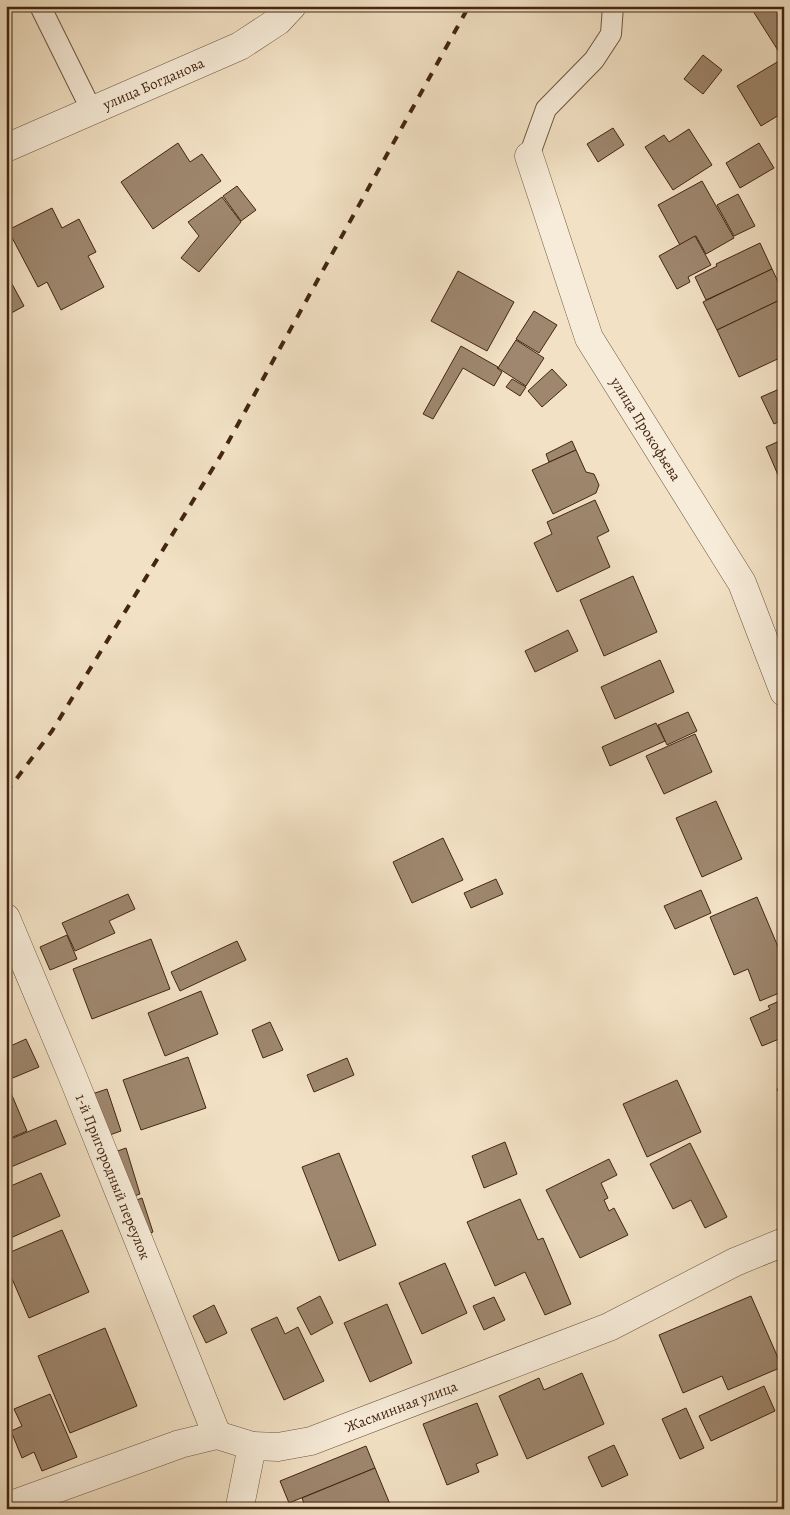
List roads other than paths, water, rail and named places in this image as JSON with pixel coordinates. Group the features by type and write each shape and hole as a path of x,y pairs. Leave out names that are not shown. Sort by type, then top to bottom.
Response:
{"street":[{"name":"улица Богданова","path":"6,148 240,46 278,21 292,6"},
{"name":"улица Прокофьева","path":"529,156 589,338 742,583 784,692"},
{"name":"1-й Пригородный переулок","path":"6,918 72,1075 217,1436"},
{"name":"Жасминная улица","path":"6,1507 180,1444 217,1436 252,1446 278,1447 311,1441 609,1327 735,1262 784,1242"},
{"path":"241,1509 252,1446"}],"lane":[{"path":"40,6 92,111"},
{"path":"529,156 546,109 594,60 611,34 613,6"}],"railway":[{"path":"6,793 52,731 221,455 469,6"}]}
